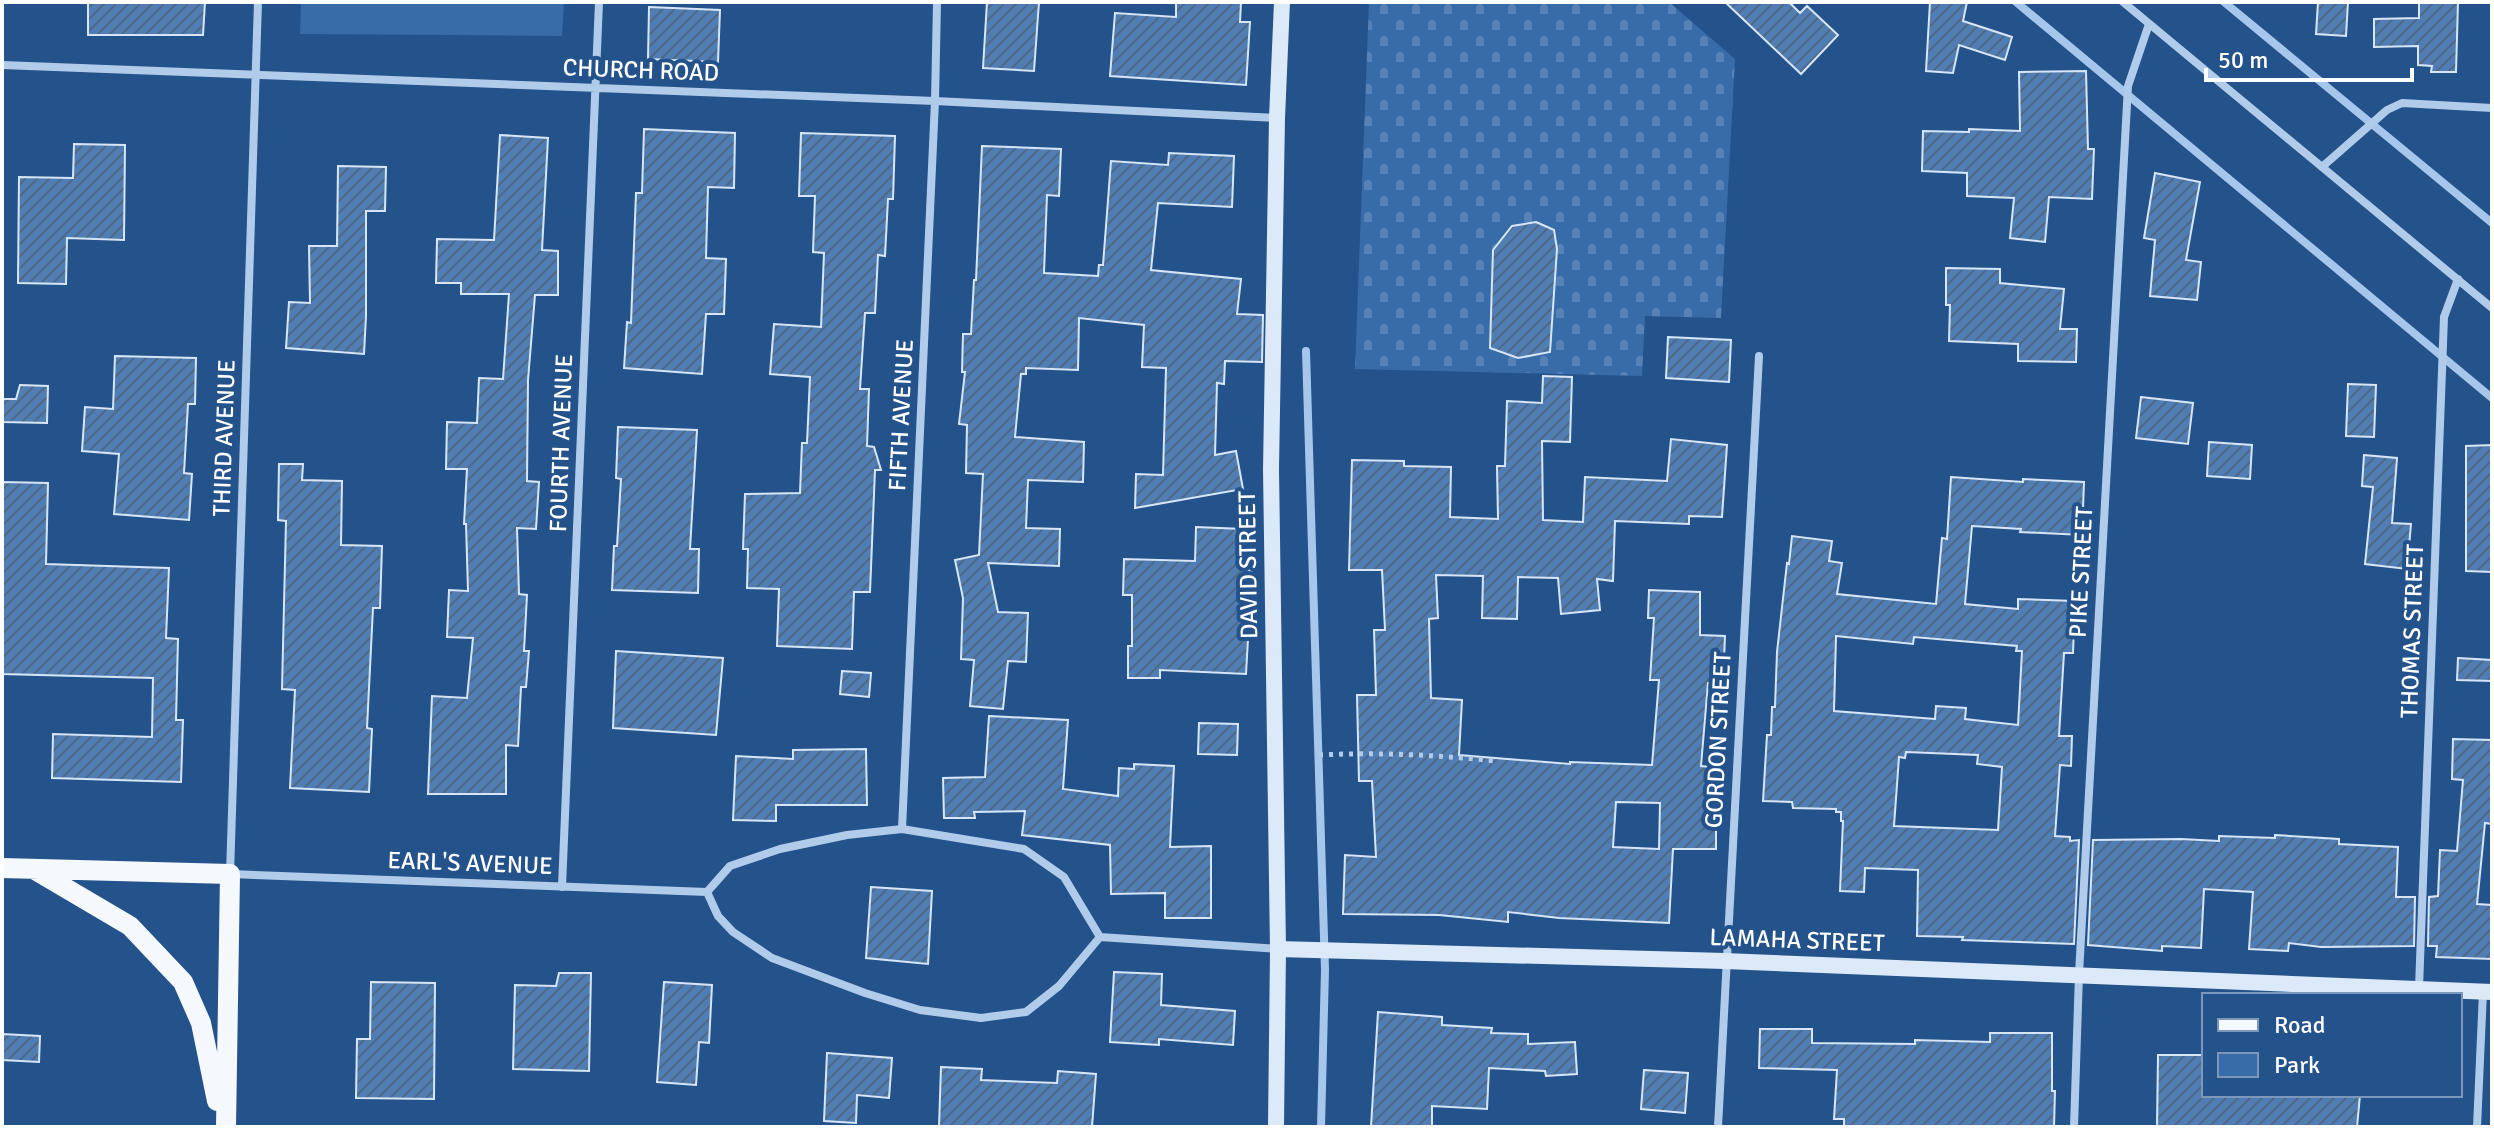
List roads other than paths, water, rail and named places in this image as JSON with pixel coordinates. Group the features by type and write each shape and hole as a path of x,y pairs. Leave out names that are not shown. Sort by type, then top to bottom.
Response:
{"main road":[{"path":"2,868 230,874 224,1127"},
{"path":"32,868 130,926 183,982 201,1023 224,1127"}],"street":[{"name":"THIRD AVENUE","path":"230,874 258,2"},
{"name":"FOURTH AVENUE","path":"562,887 599,2"},
{"name":"FIFTH AVENUE","path":"902,829 937,2"},
{"name":"DAVID STREET","path":"1276,1127 1278,949 1271,469 1282,2"},
{"path":"2123,2 2492,308"},
{"name":"PIKE STREET","path":"2074,1127 2079,974 2128,86 2149,24"},
{"name":"CHURCH ROAD","path":"2,65 935,101 1277,118"},
{"path":"2322,167 2387,110 2402,103 2492,108"},
{"name":"THOMAS STREET","path":"2419,988 2444,317 2458,279"},
{"name":"GORDON STREET","path":"1718,1127 1759,356"},
{"path":"902,829 1024,849 1064,877 1100,937 1059,986 1026,1012 981,1018 920,1010 772,958 733,932 718,916 707,892 730,866 755,857 847,835 902,829"},
{"name":"EARL'S AVENUE","path":"230,874 707,892"},
{"name":"LAMAHA STREET","path":"1100,937 1278,949 1725,961 2487,992"},
{"path":"2477,1127 2487,992"}],"waterway":[{"path":"2016,2 2492,398"},
{"path":"2224,2 2492,223"},
{"path":"1306,351 1325,970 1321,1127"}]}
